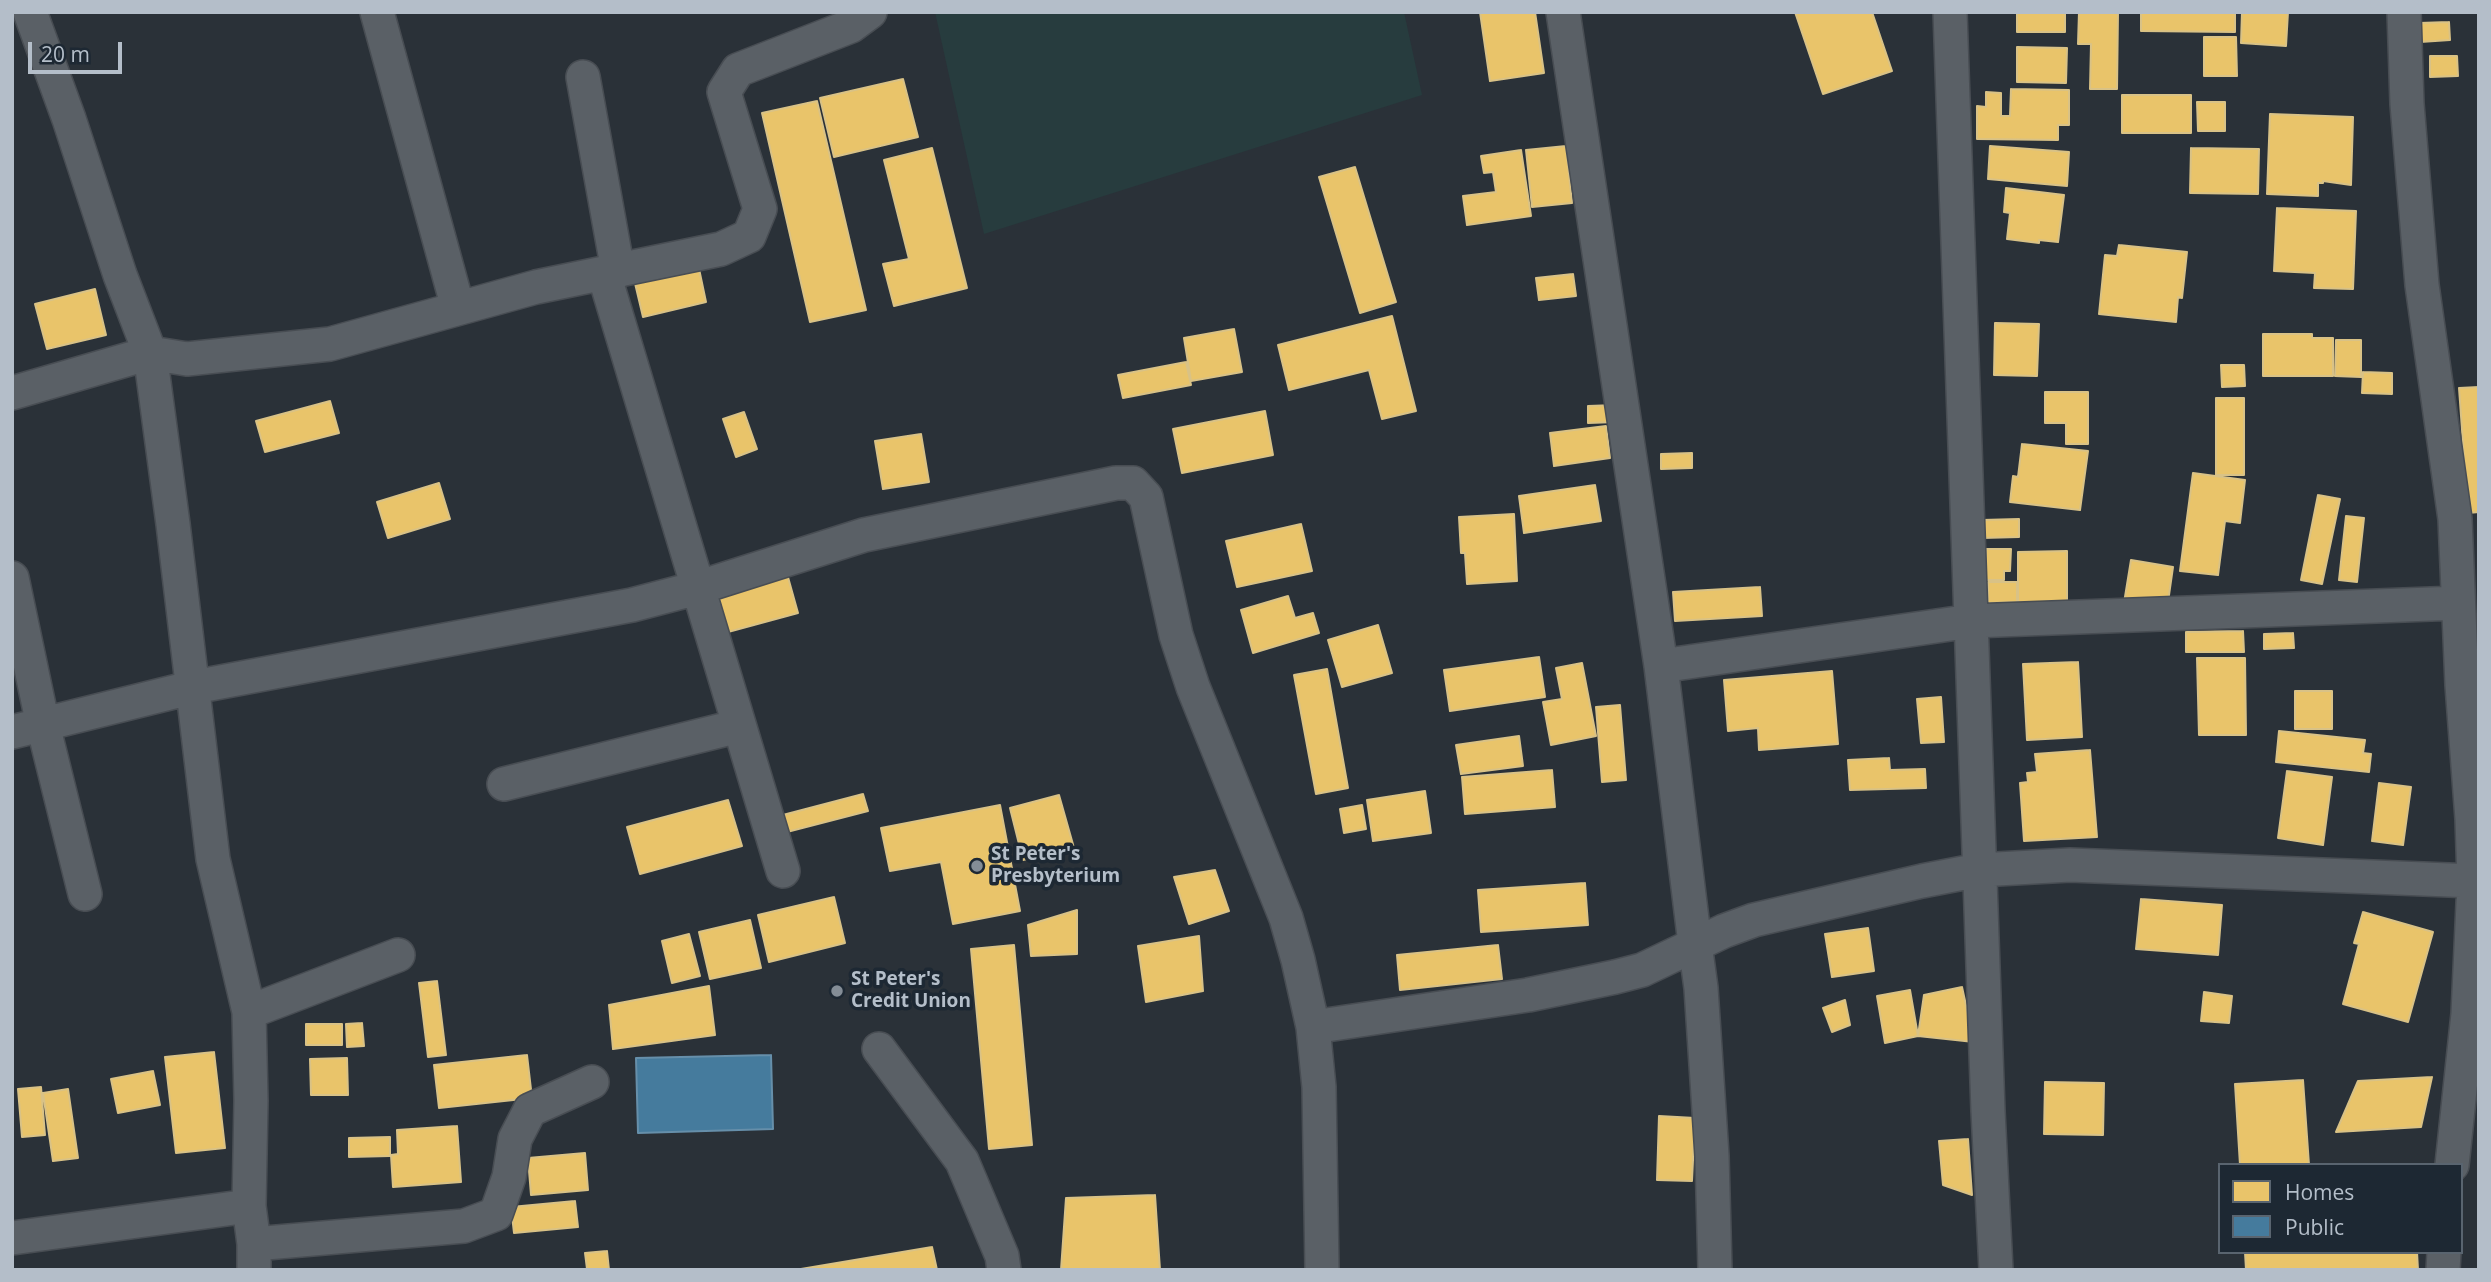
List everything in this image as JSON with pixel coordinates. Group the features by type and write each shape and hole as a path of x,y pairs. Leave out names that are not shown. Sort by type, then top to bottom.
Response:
{"street":[{"path":"30,12 120,275 150,353 194,687 213,859 249,1012 249,1206 254,1257 464,1226 496,1214 509,1177 515,1139 530,1110 592,1082"},
{"path":"377,12 458,308"},
{"path":"12,393 150,353 187,359 330,344 536,287 721,249 749,236 760,209 724,92 738,70 851,26 870,12"},
{"path":"1563,12 1661,666 1701,988 1712,1156 1715,1270"},
{"path":"1950,12 1979,870 1996,1270"},
{"path":"2404,12 2407,104 2422,285 2467,520 2458,603 2474,881 2468,1014 2452,1163"},
{"path":"583,77 611,273 697,588 783,871"},
{"path":"28,729 194,687 632,605 697,588 864,535 1116,483 1133,483 1146,497 1176,635 1192,687 1286,918 1313,1027 1319,1087 1322,1270"},
{"path":"12,578 28,729 85,894"},
{"path":"1661,666 1971,621 2458,603"},
{"path":"504,784 739,726"},
{"path":"1313,1027 1528,995 1615,977 1642,970 1695,944 1754,920 1979,870 2070,865 2474,881"},
{"path":"249,1012 398,955"},
{"path":"879,1049 962,1161 1002,1256 1004,1270"},
{"path":"12,1238 249,1206"}],"green space":[{"path":"935,12 1404,12 1422,95 984,234"}],"building: Homes":[{"path":"1480,12 1535,12 1544,73 1490,81"},
{"path":"1795,12 1872,12 1892,71 1823,94"},
{"path":"2017,12 2065,12 2065,32 2017,32"},
{"path":"2079,12 2118,12 2117,89 2090,89 2091,44 2078,44"},
{"path":"2141,12 2235,12 2235,32 2141,31"},
{"path":"2242,12 2288,12 2286,46 2241,43"},
{"path":"2449,22 2450,40 2420,42 2419,23"},
{"path":"2204,37 2236,37 2237,76 2204,76"},
{"path":"2017,47 2067,48 2066,83 2017,82"},
{"path":"2430,56 2457,56 2458,76 2430,77"},
{"path":"903,79 918,137 834,157 820,98"},
{"path":"2011,89 2069,90 2069,125 2058,125 2058,140 1977,139 1977,106 1986,107 1986,92 2001,93 2001,116 2010,116"},
{"path":"2122,95 2191,95 2191,133 2122,133"},
{"path":"817,101 866,310 810,322 762,113"},
{"path":"2197,102 2225,102 2225,131 2198,131"},
{"path":"2270,114 2353,117 2351,185 2323,181 2318,183 2318,196 2267,194"},
{"path":"1566,146 1572,203 1532,207 1526,150"},
{"path":"1990,146 2069,152 2067,186 1988,179"},
{"path":"932,148 967,288 894,306 883,264 909,259 884,160"},
{"path":"2191,148 2259,149 2258,194 2190,193"},
{"path":"1521,150 1531,216 1467,225 1463,196 1496,192 1493,172 1484,173 1481,156"},
{"path":"1355,167 1396,302 1360,313 1319,177"},
{"path":"2006,188 2064,195 2058,242 2039,240 2039,243 2007,239 2010,213 2004,212"},
{"path":"2277,208 2356,211 2353,289 2314,288 2315,273 2274,271"},
{"path":"2119,245 2187,252 2182,298 2178,297 2176,322 2099,314 2105,255 2117,256"},
{"path":"698,264 706,302 643,317 634,279"},
{"path":"1573,274 1576,296 1539,300 1536,278"},
{"path":"95,289 106,335 47,349 35,304"},
{"path":"1392,316 1416,411 1382,419 1369,370 1289,390 1278,345"},
{"path":"1995,323 2039,324 2037,376 1994,375"},
{"path":"1234,329 1242,372 1191,381 1184,338"},
{"path":"2263,334 2312,334 2312,338 2333,338 2333,376 2263,376"},
{"path":"2336,340 2361,340 2361,377 2335,376"},
{"path":"1186,362 1191,385 1123,398 1118,375"},
{"path":"2221,365 2244,365 2245,386 2222,387"},
{"path":"2363,372 2392,373 2392,394 2362,393"},
{"path":"2479,387 2479,512 2468,513 2459,388"},
{"path":"2045,392 2088,392 2088,444 2066,444 2066,423 2045,423"},
{"path":"2216,398 2244,398 2244,475 2216,475"},
{"path":"330,401 339,433 265,452 256,421"},
{"path":"1616,405 1616,422 1588,423 1588,406"},
{"path":"1265,411 1273,455 1182,473 1173,429"},
{"path":"744,412 757,449 736,457 723,419"},
{"path":"1606,426 1610,458 1554,466 1550,433"},
{"path":"921,434 929,482 883,489 875,441"},
{"path":"2022,444 2088,451 2080,510 2010,502 2013,476 2018,477"},
{"path":"1692,453 1692,468 1661,469 1661,454"},
{"path":"2193,473 2245,480 2240,523 2225,521 2218,575 2180,571"},
{"path":"439,483 450,519 388,538 377,502"},
{"path":"1595,485 1601,521 1524,533 1519,496"},
{"path":"2318,495 2340,499 2322,584 2301,580"},
{"path":"1514,514 1517,581 1467,584 1465,553 1461,553 1459,517"},
{"path":"2346,516 2364,518 2357,582 2339,580"},
{"path":"2019,519 2019,537 1982,538 1982,520"},
{"path":"1301,524 1312,571 1237,587 1226,541"},
{"path":"1986,549 2011,549 2010,571 2004,571 2004,580 1986,580"},
{"path":"2067,551 2067,609 2018,609 2018,552"},
{"path":"2131,560 2173,567 2167,609 2124,603"},
{"path":"786,570 798,613 728,632 716,589"},
{"path":"1988,582 2017,582 2017,602 1988,603"},
{"path":"1760,587 1762,616 1675,621 1673,592"},
{"path":"1288,596 1295,618 1313,613 1319,633 1253,653 1241,610"},
{"path":"1378,625 1392,673 1342,687 1328,640"},
{"path":"2243,631 2244,652 2186,652 2186,632"},
{"path":"2293,633 2294,648 2264,649 2264,634"},
{"path":"1539,657 1545,697 1450,711 1444,670"},
{"path":"2197,658 2245,658 2246,735 2199,735"},
{"path":"2078,662 2082,737 2027,740 2023,664"},
{"path":"1582,663 1596,736 1551,745 1543,702 1562,699 1556,668"},
{"path":"1327,669 1348,788 1316,794 1294,675"},
{"path":"1832,671 1838,744 1759,750 1758,728 1728,731 1724,680"},
{"path":"2295,691 2332,691 2332,729 2295,729"},
{"path":"1941,697 1944,742 1921,743 1917,699"},
{"path":"1620,705 1626,780 1602,782 1596,707"},
{"path":"2279,731 2365,740 2363,753 2371,754 2369,772 2276,762"},
{"path":"1519,736 1523,766 1461,774 1456,745"},
{"path":"2090,750 2097,837 2024,841 2020,783 2028,782 2027,773 2037,772 2035,754"},
{"path":"1889,758 1890,770 1925,769 1926,788 1850,790 1848,760"},
{"path":"1552,770 1555,807 1465,814 1462,777"},
{"path":"2287,771 2332,777 2323,845 2278,838"},
{"path":"2379,783 2411,787 2403,845 2372,841"},
{"path":"1425,791 1431,833 1373,841 1367,800"},
{"path":"863,794 868,811 783,833 779,816"},
{"path":"1059,795 1074,848 1023,860 1010,808"},
{"path":"728,800 742,846 640,874 627,827"},
{"name":"St Peter's Presbyterium","path":"1000,805 1020,911 953,924 941,862 890,871 881,828"},
{"path":"1362,805 1366,829 1344,833 1340,809"},
{"path":"1215,870 1229,911 1189,924 1174,877"},
{"path":"1585,883 1588,925 1481,932 1478,890"},
{"path":"834,897 845,943 769,962 758,915"},
{"path":"2141,899 2222,905 2218,955 2136,949"},
{"path":"1077,910 1077,954 1031,956 1028,925"},
{"path":"2363,912 2433,932 2408,1022 2343,1004 2359,944 2354,943"},
{"path":"750,920 761,968 710,979 699,932"},
{"path":"1868,928 1874,971 1832,977 1825,934"},
{"path":"689,934 700,976 672,983 662,941"},
{"path":"1199,936 1203,991 1146,1002 1138,946"},
{"path":"1014,945 1032,1145 989,1149 971,949"},
{"path":"1498,945 1502,979 1400,990 1397,955"},
{"path":"437,981 446,1055 428,1057 419,983"},
{"path":"709,986 715,1035 613,1049 609,1005"},
{"path":"1962,987 1974,1042 1918,1036 1924,995"},
{"path":"1910,990 1918,1036 1885,1043 1877,996"},
{"path":"2204,992 2232,996 2229,1023 2201,1021"},
{"path":"1845,1000 1850,1025 1832,1032 1823,1008"},
{"path":"362,1023 364,1046 347,1047 346,1024"},
{"path":"306,1024 342,1024 342,1045 306,1045"},
{"path":"214,1052 225,1148 176,1153 165,1057"},
{"path":"527,1055 532,1098 439,1108 434,1065"},
{"path":"347,1058 348,1095 311,1095 310,1059"},
{"path":"153,1071 160,1105 118,1113 111,1079"},
{"path":"2432,1077 2421,1127 2336,1132 2358,1081"},
{"path":"2303,1080 2309,1163 2240,1163 2235,1084"},
{"path":"2045,1082 2104,1083 2103,1135 2044,1134"},
{"path":"41,1087 45,1135 22,1137 18,1089"},
{"path":"68,1089 78,1158 53,1161 43,1093"},
{"path":"1659,1116 1695,1118 1692,1181 1657,1180"},
{"path":"457,1126 461,1182 393,1187 391,1155 398,1154 397,1130"},
{"path":"390,1137 390,1156 349,1157 349,1138"},
{"path":"1968,1139 1972,1195 1943,1185 1939,1141"},
{"path":"585,1153 588,1190 531,1195 528,1158"},
{"path":"1155,1195 1160,1270 1061,1270 1066,1198"},
{"path":"575,1201 578,1227 514,1233 511,1207"},
{"path":"932,1247 937,1270 795,1270"},
{"path":"607,1251 609,1270 579,1270 587,1269 585,1253"},
{"path":"2245,1254 2417,1254 2418,1270 2246,1270"}],"building: Public":[{"path":"771,1055 773,1129 638,1133 636,1058"}],"place":[{"name":"St Peter's Presbyterium","path":"977,866"},
{"name":"St Peter's Credit Union","path":"837,991"}]}
